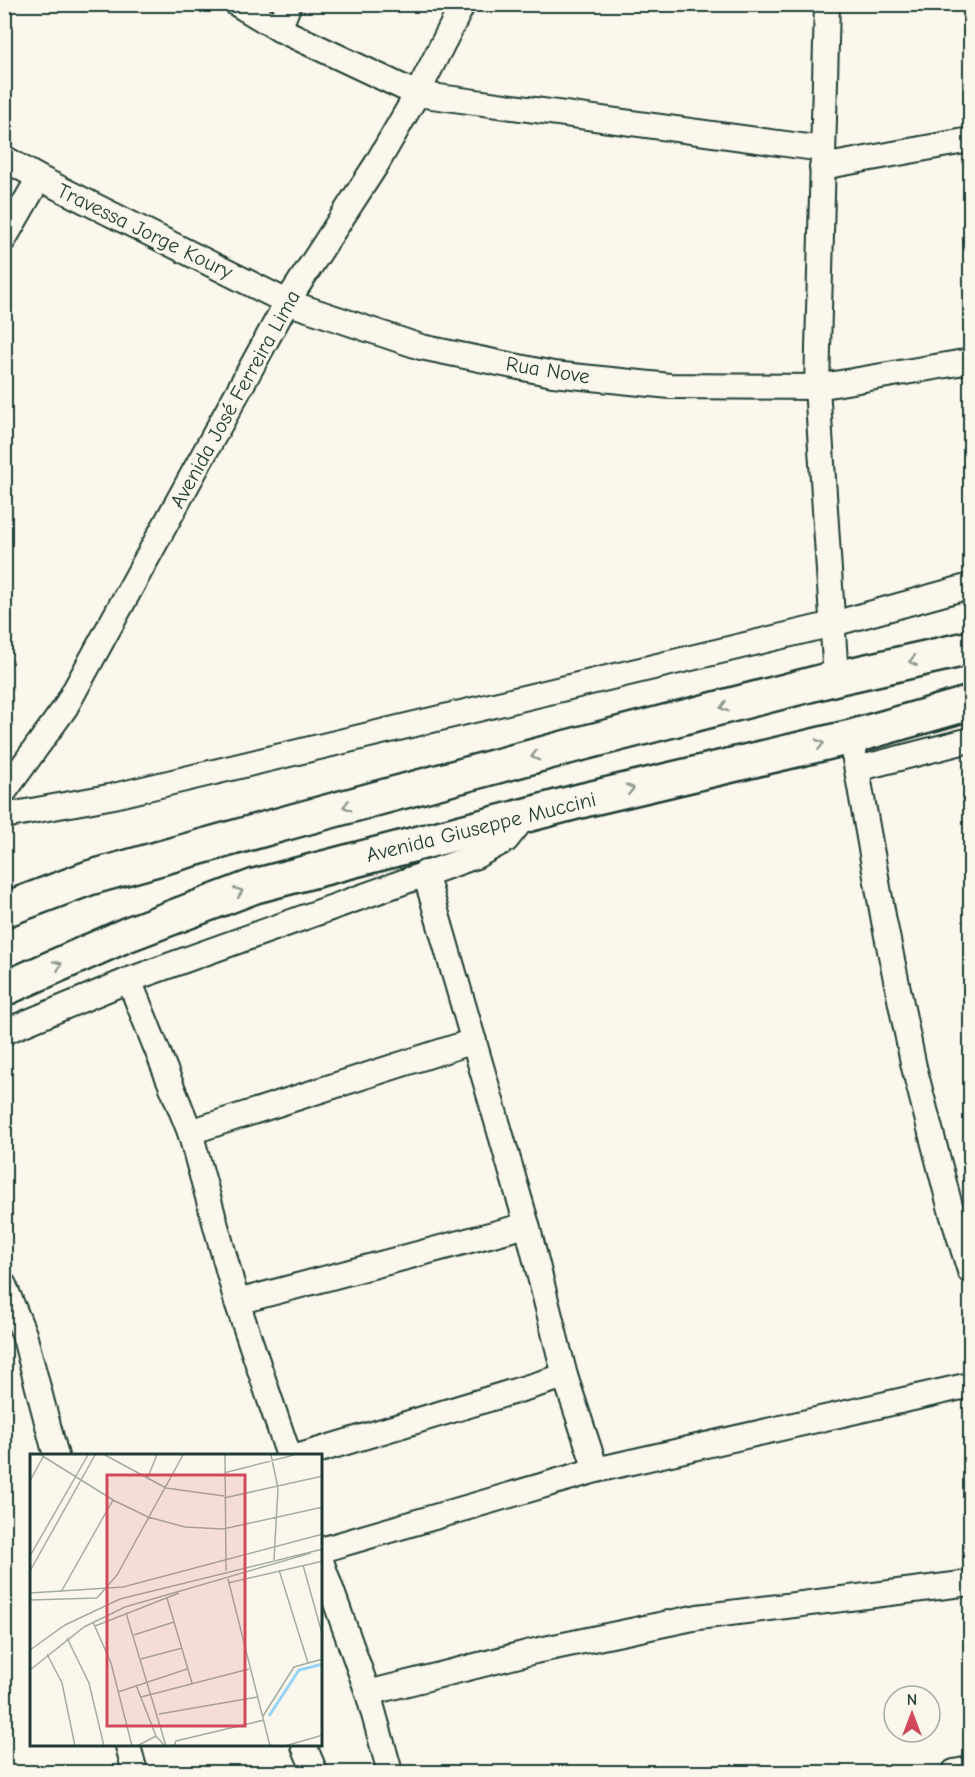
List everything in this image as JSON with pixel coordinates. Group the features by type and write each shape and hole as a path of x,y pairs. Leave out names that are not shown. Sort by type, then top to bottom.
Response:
{"main road":[{"path":"4,910 99,875 552,751 836,678 970,648"},
{"name":"Avenida Giuseppe Muccini","path":"4,989 126,935 255,886 526,815 851,736 970,703"}],"street":[{"path":"237,4 279,29 417,94 822,158 970,140"},
{"path":"279,29 289,4"},
{"name":"Avenida José Ferreira Lima","path":"4,792 65,708 288,302 376,165 417,94 463,4"},
{"path":"827,4 817,387 836,678"},
{"name":"Travessa Jorge Koury","path":"4,158 39,178 288,302"},
{"path":"4,239 39,178"},
{"name":"Rua Nove","path":"288,302 421,347 553,374 670,386 817,387 970,361"},
{"path":"4,816 114,796 833,624 970,586"},
{"path":"851,736 884,921 914,1067 951,1210 970,1271"},
{"path":"857,769 970,740"},
{"path":"4,1032 129,980 476,856 506,840 526,815"},
{"path":"425,873 527,1225 565,1376 596,1470"},
{"path":"129,980 190,1132 237,1302 288,1454"},
{"path":"190,1132 474,1041"},
{"path":"237,1302 527,1225"},
{"path":"4,1285 24,1334 56,1454"},
{"path":"307,1454 565,1376"},
{"path":"322,1550 596,1470 970,1385"},
{"path":"322,1564 368,1693 390,1773"},
{"path":"368,1693 535,1651 698,1617 970,1583"},
{"path":"128,1747 135,1773"},
{"path":"304,1747 315,1773"},
{"path":"954,1773 970,1769"}]}
